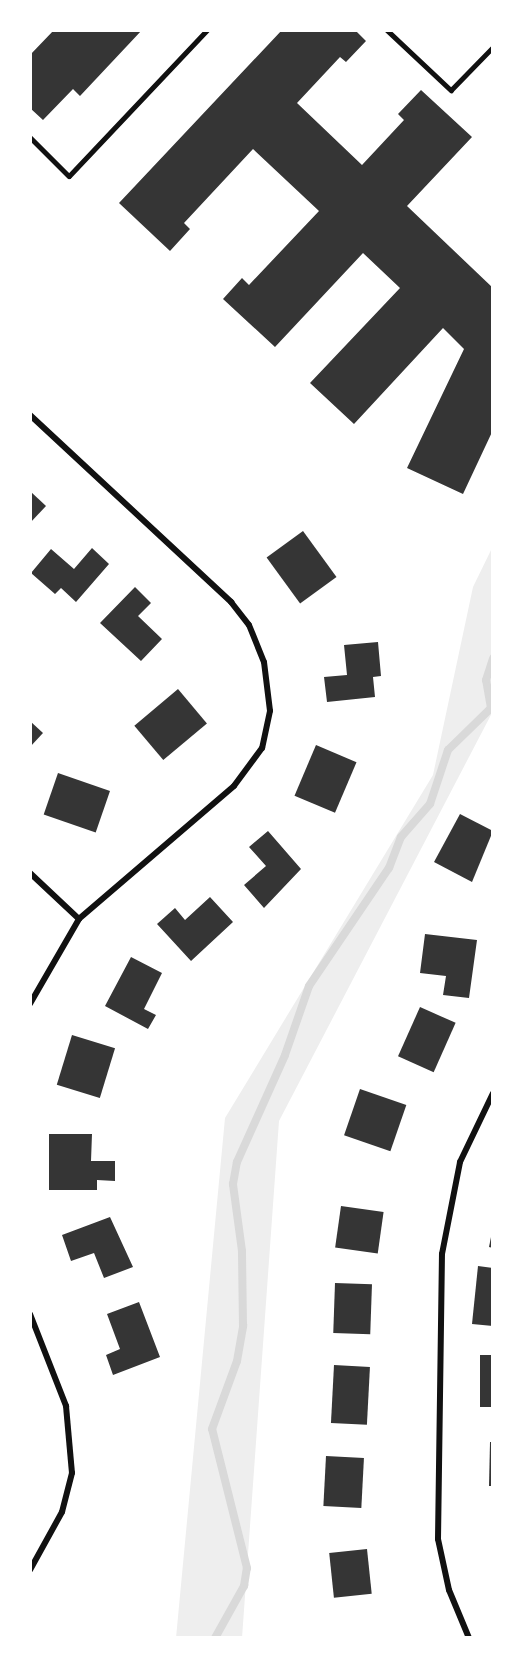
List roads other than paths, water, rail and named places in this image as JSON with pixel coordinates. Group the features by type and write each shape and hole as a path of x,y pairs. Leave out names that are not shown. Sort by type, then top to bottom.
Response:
{"street":[{"path":"30,415 231,602 249,625 264,662 270,711 262,748 234,786 79,919 30,1004"},
{"path":"30,873 79,919"},
{"path":"469,1638 449,1590 438,1539 442,1254 460,1162 493,1093"},
{"path":"30,1314 66,1406 72,1473 62,1512 30,1570"}],"lane":[{"path":"30,137 69,176 207,30"},
{"path":"387,30 451,90 493,46"}],"waterway":[{"path":"215,1638 244,1586 247,1568 212,1429 237,1361 243,1326 242,1251 233,1184 237,1162 285,1055 309,986 389,868 401,837 430,804 448,750 491,708 486,680 493,658"}]}
